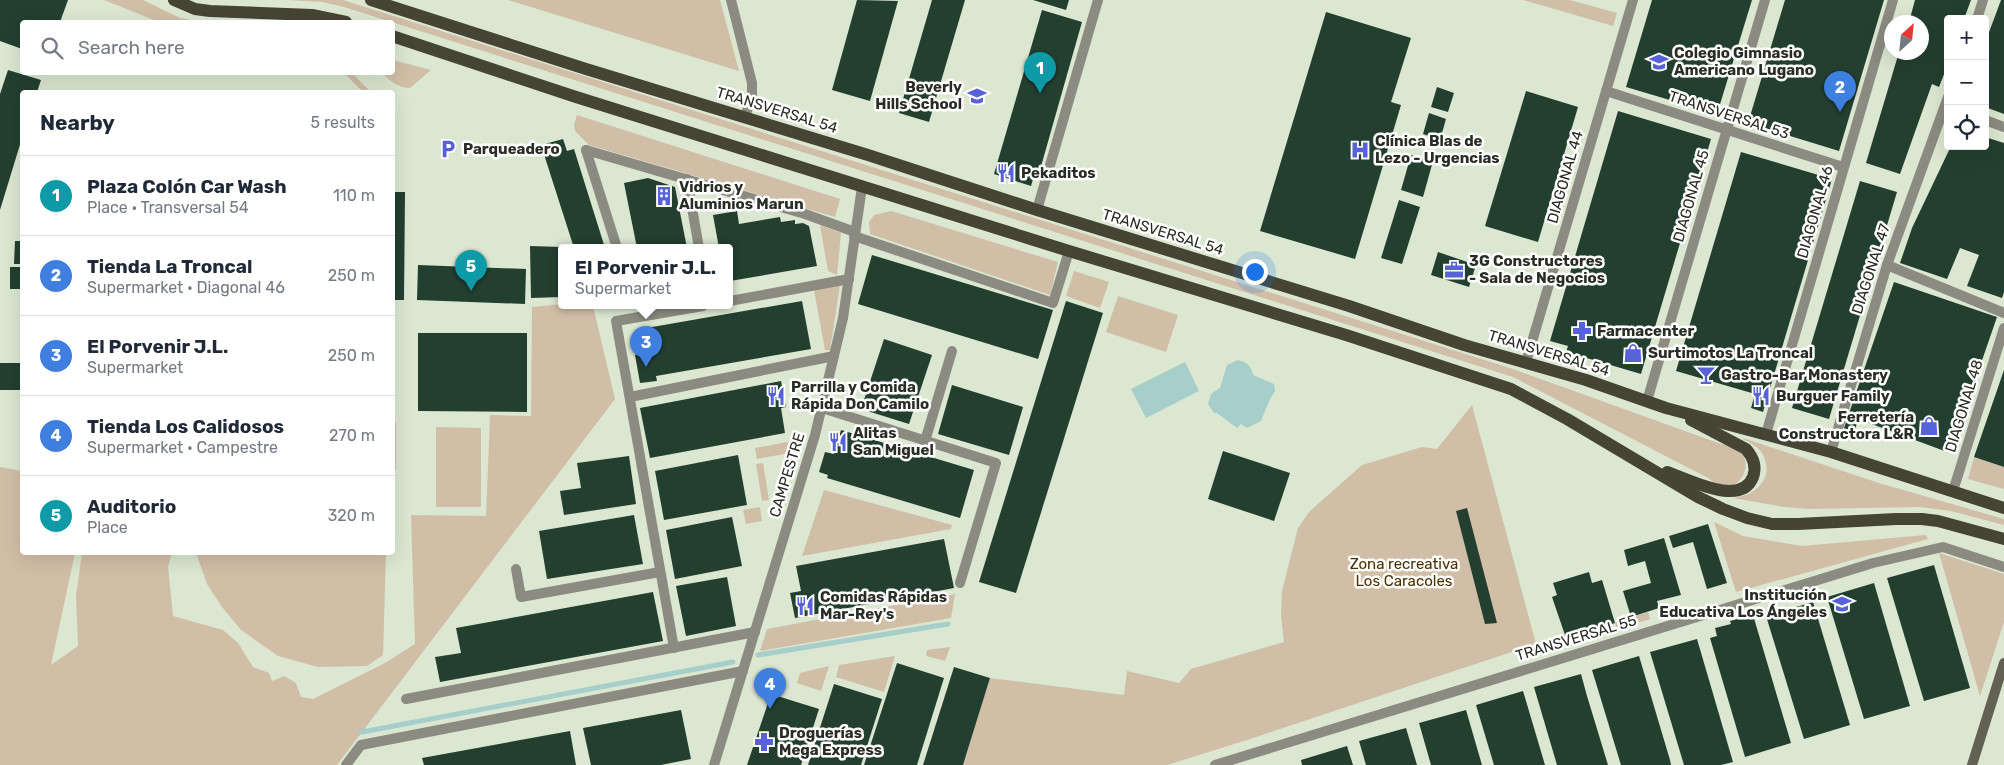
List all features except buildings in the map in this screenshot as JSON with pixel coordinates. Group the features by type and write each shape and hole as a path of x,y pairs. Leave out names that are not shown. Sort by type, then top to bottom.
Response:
{"main road":[{"path":"174,0 195,9 210,11 320,16 337,20"},
{"name":"TRANSVERSAL 54","path":"371,0 868,155 1037,210 1349,306 1464,345 1526,362 1666,408 1831,452 2004,508"},
{"path":"395,37 576,97 1069,251 1346,335 1511,389 1644,464 1698,497 1747,518 1772,524 1922,519 1938,521 2004,539"},
{"path":"1644,464 1724,492 1739,491 1752,481 1755,464 1746,448 1666,408"}],"street":[{"path":"731,0 752,83 752,95 745,118"},
{"path":"1037,210 1098,0"},
{"name":"DIAGONAL 44","path":"1526,362 1633,0"},
{"name":"DIAGONAL 45","path":"1647,401 1765,0"},
{"name":"DIAGONAL 46","path":"1766,434 1893,0"},
{"path":"1978,15 1984,0"},
{"name":"TRANSVERSAL 53","path":"1606,91 1843,167"},
{"name":"DIAGONAL 47","path":"1831,452 1887,265 1946,105"},
{"path":"1989,121 2004,127"},
{"path":"615,244 586,150 805,214 855,234 1054,303 1069,251"},
{"path":"687,179 698,244"},
{"name":"CAMPESTRE","path":"714,765 822,408 850,279 862,187"},
{"path":"1887,265 2004,312"},
{"path":"733,300 850,279"},
{"path":"635,309 638,317"},
{"path":"674,648 616,321 686,309"},
{"name":"DIAGONAL 48","path":"1953,491 2004,328"},
{"path":"925,441 952,351"},
{"path":"630,397 834,356"},
{"path":"822,408 996,464 960,583"},
{"name":"TRANSVERSAL 55","path":"1215,765 1873,563 1943,547 2004,567"},
{"path":"516,569 521,597 660,572"},
{"path":"406,699 755,632"},
{"path":"1972,765 2004,663"},
{"path":"346,765 360,745 743,671"}],"green space":[{"path":"104,0 143,0 180,18 190,20 154,20"},
{"path":"288,0 343,0 1513,369 1734,447 1742,453 1745,461 1745,470 1735,484 1727,487 1718,485 1708,478 1513,377 395,23 395,20 385,20 322,2"},
{"path":"508,0 720,0 739,71"},
{"path":"1523,0 1570,0 1617,13 1613,26"},
{"path":"395,61 431,70 410,88 394,84 384,75 395,75"},
{"path":"346,75 354,75 369,90 361,90"},
{"path":"577,115 840,199 835,217 589,145 575,131 574,125"},
{"path":"891,211 1058,262 1050,295 870,234 869,222 874,215"},
{"path":"820,225 841,233 837,275 828,271"},
{"path":"1074,271 1109,282 1100,308 1066,296"},
{"path":"840,285 830,350 825,350 814,290"},
{"path":"1118,296 1178,315 1166,352 1106,332"},
{"path":"558,304 558,309 594,309 615,399 337,765 0,765 0,467 20,471 20,555 75,555 51,665 78,646 76,596 82,555 171,555 168,567 173,616 223,630 238,643 253,667 269,673 272,681 284,676 296,683 301,697 313,699 385,663 415,644 411,515 486,516 490,415 531,416 532,307"},
{"name":"Zona recreativa Los Caracoles","path":"1472,405 1536,644 1167,765 963,765 990,678 1124,695 1127,671 1179,683 1191,669 1284,642 1281,615 1282,591 1298,528 1310,511 1362,465 1422,447 1437,449"},
{"path":"395,423 396,423 395,470"},
{"path":"436,427 481,428 481,507 436,507"},
{"path":"1740,437 1879,483 2004,519 2004,525 1951,511 1920,507 1810,509 1784,507 1733,498 1749,494 1756,489 1761,484 1767,470 1766,462 1760,450"},
{"path":"793,441 795,452 757,459 755,448"},
{"path":"1974,457 2004,467 2004,489 1968,479"},
{"path":"763,463 769,500 762,501 756,464"},
{"path":"824,490 952,525 951,529 802,556"},
{"path":"760,507 762,521 746,524 743,510"},
{"path":"1714,522 1743,536 1802,546 1926,535 1928,539 1736,592"},
{"path":"1939,553 2004,574 2004,622 1980,696"},
{"path":"197,555 386,555 383,655 367,666 318,667 278,656 241,630 222,607 207,584"},
{"path":"955,594 951,618 760,651 767,629"},
{"path":"1648,612 1650,619 1617,629 1615,623"},
{"path":"950,647 945,661 926,656 927,650"},
{"path":"895,656 884,692 836,677 839,665"},
{"path":"829,666 821,691 797,683 800,673"}],"water":[{"path":"1238,360 1248,365 1253,375 1274,384 1275,391 1261,421 1247,428 1241,424 1237,428 1217,413 1214,413 1208,404 1211,394 1220,388 1227,365"},
{"path":"1185,362 1199,391 1146,418 1131,389"}],"waterway":[{"path":"758,655 948,624"},
{"path":"362,732 733,662"}],"place":[{"name":"Colegio Gimnasio Americano Lugano","path":"1659,62"},
{"name":"Plaza Colón Car Wash","path":"1040,93"},
{"name":"Beverly Hills School","path":"977,96"},
{"name":"Tienda La Troncal","path":"1840,112"},
{"name":"Parqueadero","path":"448,149"},
{"name":"Clínica Blas de Lezo - Urgencias","path":"1360,150"},
{"name":"Pekaditos","path":"1006,173"},
{"name":"Vidrios y Aluminios Marun","path":"664,196"},
{"name":"3G Constructores - Sala de Negocios","path":"1454,270"},
{"name":"Auditorio","path":"471,291"},
{"name":"Farmacenter","path":"1582,331"},
{"name":"Surtimotos La Troncal","path":"1633,353"},
{"name":"El Porvenir J.L.","path":"646,367"},
{"name":"Gastro-Bar Monastery","path":"1706,375"},
{"name":"Parrilla y Comida Rápida Don Camilo","path":"776,396"},
{"name":"Burguer Family","path":"1761,396"},
{"name":"Ferretería Constructora L&R","path":"1929,426"},
{"name":"Alitas San Miguel","path":"838,442"},
{"name":"Institución Educativa Los Ángeles","path":"1842,604"},
{"name":"Comidas Rápidas Mar-Rey's","path":"805,606"},
{"name":"Tienda Los Calidosos","path":"770,709"},
{"name":"Droguerías Mega Express","path":"764,742"}]}
